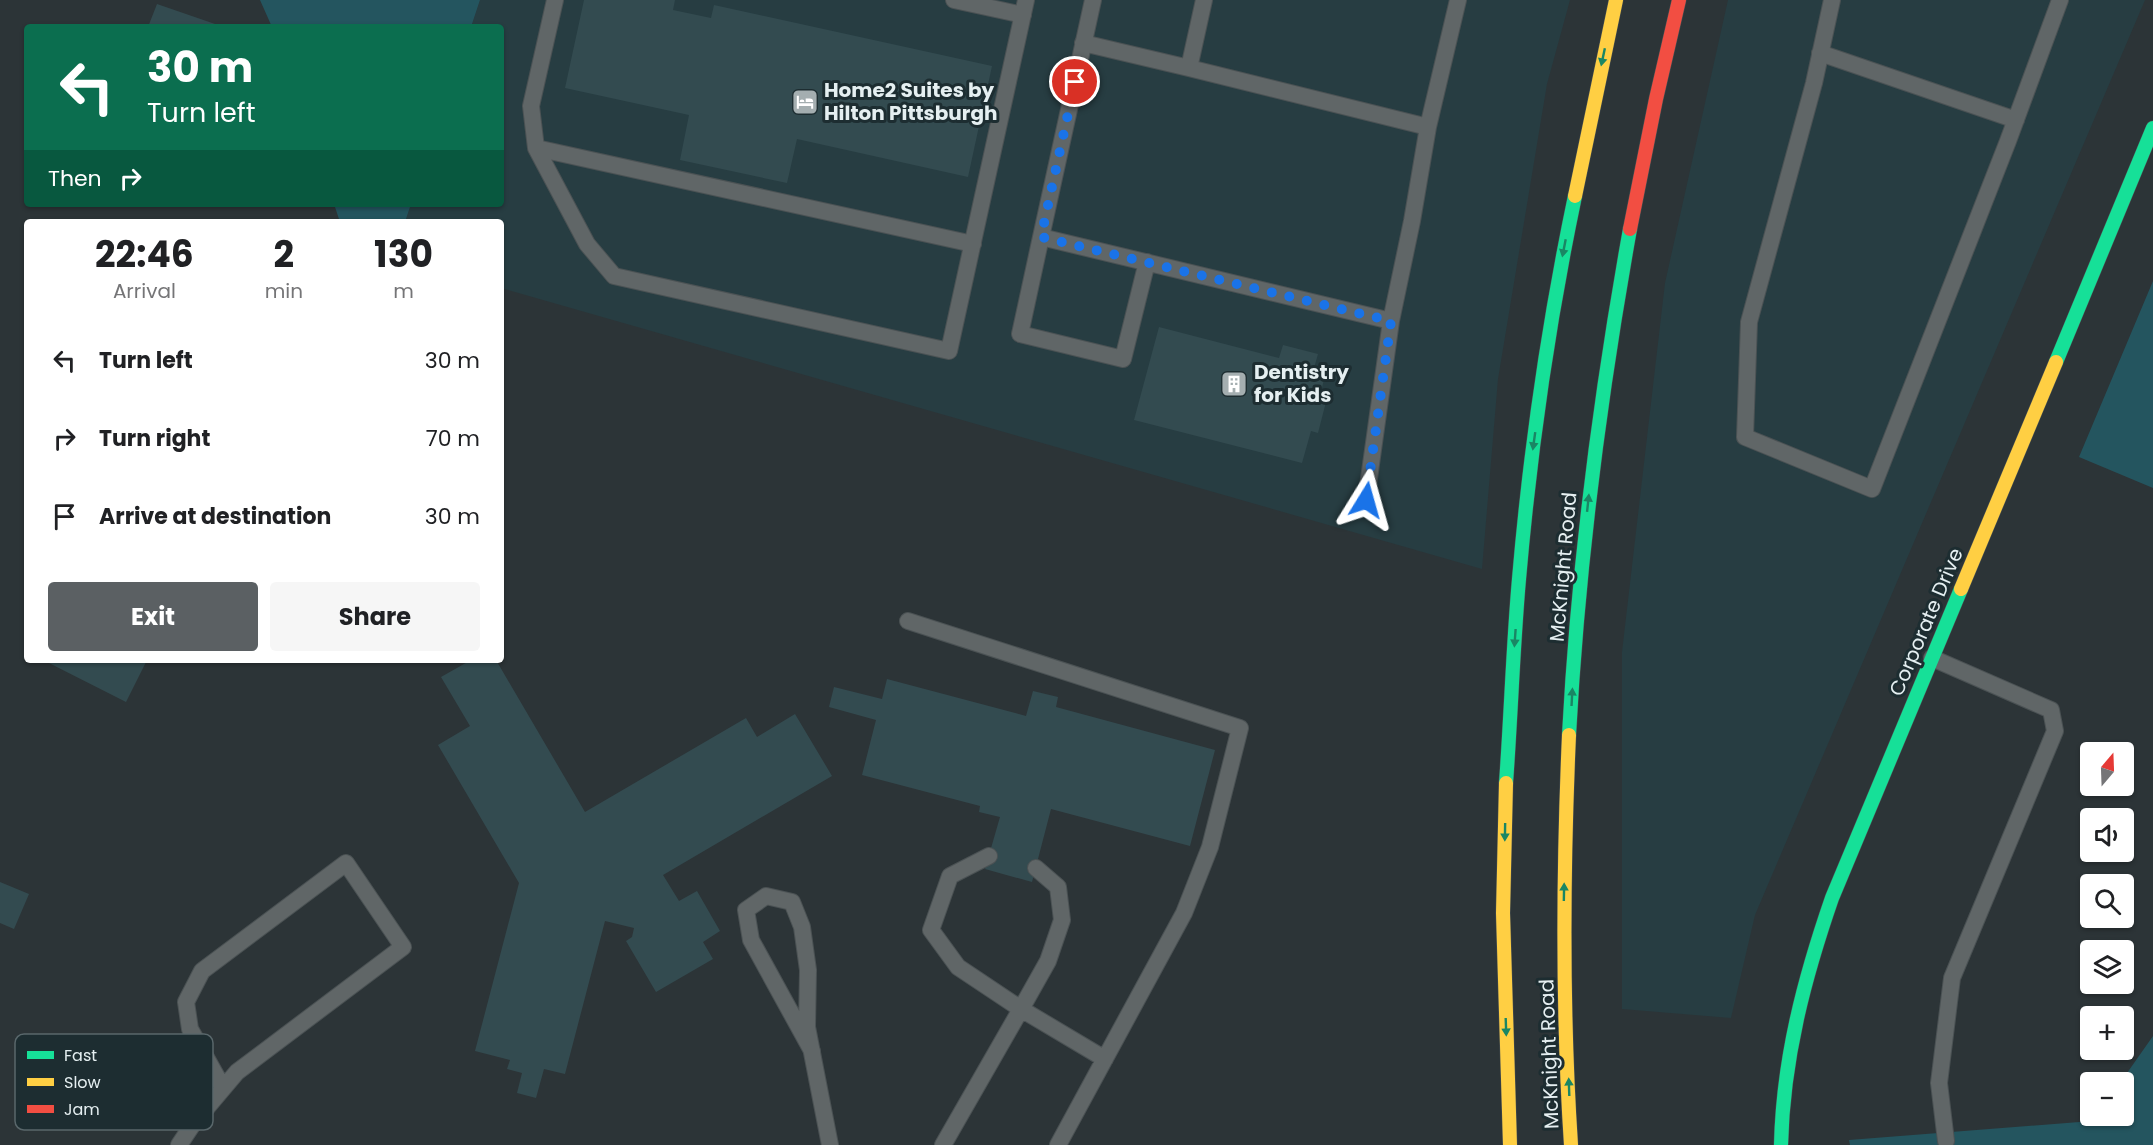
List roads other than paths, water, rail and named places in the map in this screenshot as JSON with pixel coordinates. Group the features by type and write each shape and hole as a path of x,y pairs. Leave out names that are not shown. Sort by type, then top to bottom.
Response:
{"main road":[{"path":"1510,1145 1503,901 1506,794 1519,579 1530,471 1560,270 1616,0"},
{"name":"McKnight Road","path":"1571,1145 1564,901 1566,807 1580,585 1592,466 1622,269 1679,0"},
{"name":"Corporate Drive","path":"1781,1145 1784,1088 1790,1042 1801,993 1832,898 2153,128"}],"lane":[{"path":"555,0 531,106 536,148 586,244 614,276 949,351 1024,8 954,0"},
{"path":"1093,0 1020,334 1124,359 1147,262"},
{"path":"1189,68 1204,0"},
{"path":"1366,500 1391,321 1412,221 1428,127 1458,0"},
{"path":"1832,0 1814,83 1749,322 1745,437 1872,489 2016,120 2060,0"},
{"path":"1083,44 1428,127"},
{"path":"1820,52 2016,120"},
{"path":"536,148 973,244"},
{"path":"1041,237 1391,321"},
{"path":"908,621 1240,728 1209,847 1184,913 1058,1145"},
{"path":"1932,658 2051,710 2055,731 1952,978 1939,1083 1946,1141"},
{"path":"989,856 950,876 931,930 958,967 1021,1009 1105,1059"},
{"path":"193,1034 186,1002 202,971 346,863 403,947 237,1072 213,1100"},
{"path":"942,1145 1048,962 1062,920 1058,887 1036,868"},
{"path":"812,1051 751,940 746,910 766,896 792,902 802,927 808,970 807,1027 812,1051 830,1145"},
{"path":"213,1070 223,1088"},
{"path":"179,1145 189,1130"}],"place":[{"name":"Home2 Suites by Hilton Pittsburgh","path":"805,102"},
{"name":"Dentistry for Kids","path":"1234,384"}]}
